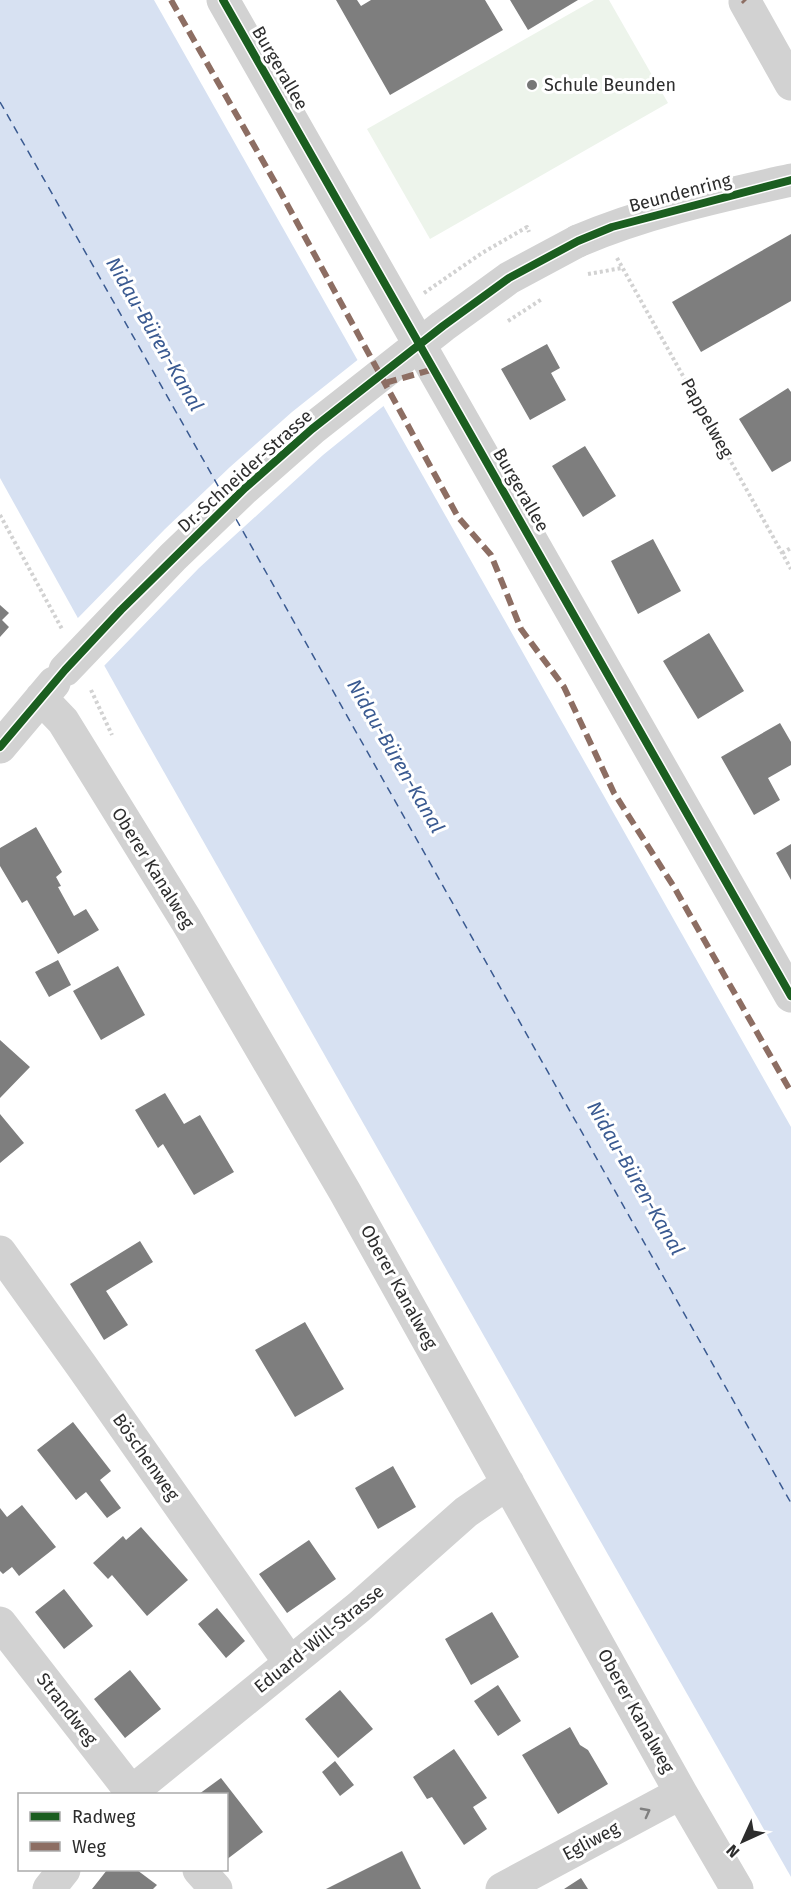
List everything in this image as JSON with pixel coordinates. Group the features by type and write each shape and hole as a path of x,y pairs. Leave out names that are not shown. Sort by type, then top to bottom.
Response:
{"street":[{"name":"Burgerallee","path":"224,0 791,996"},
{"path":"745,3 791,84"},
{"name":"Beundenring","path":"578,241 634,220 791,180"},
{"name":"Dr.-Schneider-Strasse","path":"0,747 41,698 78,679 173,557 245,488 312,429 443,326 509,278 578,241"},
{"name":"Oberer Kanalweg","path":"41,698 63,721 186,920 345,1192 737,1889"},
{"name":"Böschenweg","path":"0,1252 290,1663"},
{"name":"Eduard-Will-Strasse","path":"133,1793 359,1607 466,1512 508,1483"},
{"name":"Strandweg","path":"0,1623 131,1793"},
{"name":"Egliweg","path":"502,1889 681,1793"},
{"path":"49,1889 62,1871"},
{"path":"201,1871 216,1889"}],"path":[{"path":"400,309 482,252 527,227"},
{"path":"502,325 550,294"},
{"path":"0,515 65,635"},
{"path":"782,554 791,548"},
{"path":"78,679 115,742"}],"shaded area":[{"path":"594,0 609,0 668,103 430,239 367,129"}],"water":[{"name":"Nidau-Büren-Kanal","path":"0,0 154,0 791,1127 791,1877 139,728 0,478"}],"pier":[{"path":"360,358 386,404 323,455 199,568 102,668 76,620 165,529 230,467 292,412"}],"building":[{"path":"336,0 357,0 361,6 371,0 485,0 503,30 390,95"},
{"path":"510,0 578,0 528,30"},
{"path":"791,234 791,301 701,352 672,302"},
{"path":"547,344 560,368 551,373 566,400 530,420 501,369"},
{"path":"788,388 791,392 791,461 772,472 739,419"},
{"path":"585,446 616,496 583,517 552,466"},
{"path":"653,539 681,591 638,614 611,561"},
{"path":"0,605 9,613 2,620 9,627 0,637"},
{"path":"709,633 744,691 698,719 663,661"},
{"path":"780,723 791,742 791,765 768,778 780,800 754,815 721,757"},
{"path":"36,827 62,872 56,877 61,886 58,887 74,916 86,909 99,930 58,954 27,900 22,903 0,866 0,848"},
{"path":"791,844 791,880 776,853"},
{"path":"58,960 71,985 49,997 35,972"},
{"path":"118,966 145,1015 101,1040 73,991"},
{"path":"0,1040 30,1067 0,1098"},
{"path":"165,1093 184,1124 200,1115 234,1172 194,1195 163,1144 158,1148 135,1110"},
{"path":"0,1114 24,1143 0,1163"},
{"path":"140,1241 153,1262 106,1291 128,1325 104,1340 70,1284"},
{"path":"305,1322 344,1389 295,1417 255,1350"},
{"path":"73,1422 111,1471 100,1480 121,1508 107,1518 86,1492 76,1500 37,1450"},
{"path":"393,1466 416,1507 378,1529 355,1488"},
{"path":"22,1505 56,1547 19,1576 12,1567 3,1574 0,1571 0,1508 7,1517"},
{"path":"141,1527 188,1580 147,1616 112,1575 108,1579 93,1563 123,1536 126,1540"},
{"path":"309,1540 336,1579 287,1613 259,1574"},
{"path":"64,1589 93,1626 64,1649 35,1612"},
{"path":"217,1608 245,1641 226,1658 198,1624"},
{"path":"492,1612 519,1657 471,1685 445,1639"},
{"path":"130,1670 161,1709 125,1738 94,1699"},
{"path":"498,1685 521,1721 498,1736 474,1701"},
{"path":"340,1690 373,1729 338,1758 305,1719"},
{"path":"570,1727 580,1745 588,1750 608,1784 558,1814 522,1755"},
{"path":"454,1749 487,1798 473,1807 487,1829 464,1845 432,1797 427,1799 413,1777"},
{"path":"335,1761 354,1785 340,1796 322,1772"},
{"path":"221,1778 263,1832 228,1858 228,1793 200,1793"},
{"path":"402,1851 421,1889 326,1889"},
{"path":"106,1871 138,1871 157,1885 153,1889 92,1889"},
{"path":"581,1878 588,1889 564,1889"}],"ferry route":[{"path":"0,102 221,491"},
{"path":"236,519 791,1503"}],"marked path":[{"path":"171,0 276,184 458,517 491,555 521,629 564,687 614,793 674,887 791,1092"},
{"path":"385,383 434,369"}],"cycle path":[{"path":"223,0 791,996"},
{"path":"0,747 65,670 121,610 245,488 312,429 443,326 509,278 578,241 612,227 791,180"}],"place":[{"name":"Schule Beunden","path":"532,85"}]}
